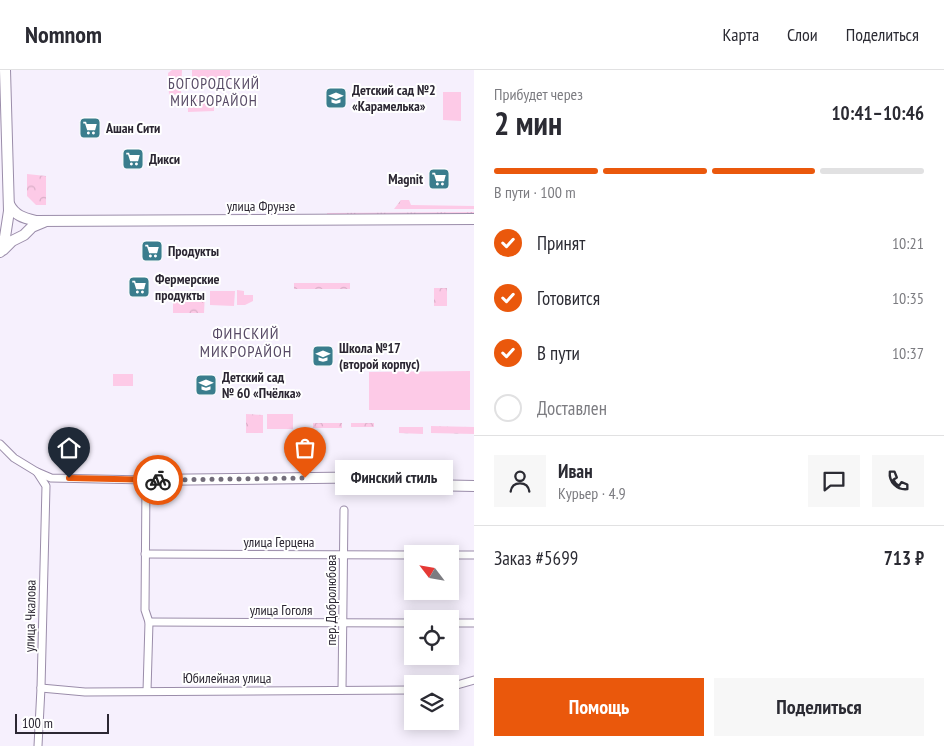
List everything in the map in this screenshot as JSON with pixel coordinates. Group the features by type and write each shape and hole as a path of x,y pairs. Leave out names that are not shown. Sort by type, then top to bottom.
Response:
{"main road":[{"path":"0,254 7,226 9,204 3,108 5,70"},
{"path":"9,204 12,211 27,224 27,230"},
{"path":"18,237 10,234 7,226 11,218 21,217"},
{"name":"улица Фрунзе","path":"21,217 36,220 474,219"},
{"path":"0,254 8,244 24,235 27,230 36,224 48,220"},
{"path":"146,480 392,477 425,485 474,486"}],"street":[{"path":"0,444 14,458 51,478 146,480 145,610 149,622 147,691"},
{"name":"улица Чкалова","path":"37,472 46,486 38,746"},
{"name":"пер. Добролюбова","path":"342,690 344,510"},
{"name":"улица Герцена","path":"145,554 404,555"},
{"path":"459,555 474,555"},
{"name":"улица Гоголя","path":"149,622 404,623"},
{"path":"459,623 474,623"},
{"path":"459,684 474,680"},
{"name":"Юбилейная улица","path":"41,688 85,692 404,690"}],"green space":[{"path":"172,70 182,70 181,94 169,95 168,73"},
{"path":"192,70 230,70 230,84 227,86 195,86 192,83"},
{"path":"443,92 461,92 461,121 443,120"},
{"path":"188,99 214,99 214,111 188,112"},
{"path":"27,174 46,176 46,205 36,205 27,196"},
{"path":"401,200 409,200 411,205 474,206 474,209 394,209"},
{"path":"474,212 474,215 327,216 327,213"},
{"path":"294,283 350,283 350,289 294,289"},
{"path":"434,288 447,288 447,306 434,306"},
{"path":"237,290 244,291 244,295 253,295 253,301 245,305 237,305"},
{"path":"210,291 235,291 234,306 210,305"},
{"path":"183,292 205,292 204,313 173,313 173,300 182,301"},
{"path":"470,371 470,410 369,410 369,372"},
{"path":"113,374 133,374 133,386 113,386"},
{"path":"246,414 263,415 263,433 246,433"},
{"path":"267,414 293,414 293,429 267,429"},
{"path":"313,423 342,423 342,428 313,428"},
{"path":"351,423 374,423 374,427 351,427"},
{"path":"431,426 474,427 474,434 431,433"},
{"path":"399,427 423,427 423,434 399,433"}],"way so far":[{"path":"158,480 305,478"}],"place":[{"name":"Детский сад №2 «Карамелька»","path":"336,98"},
{"name":"Ашан Сити","path":"90,128"},
{"name":"Дикси","path":"133,159"},
{"name":"Magnit","path":"439,179"},
{"name":"Продукты","path":"152,251"},
{"name":"Фермерские продукты","path":"139,287"},
{"name":"Школа №17 (второй корпус)","path":"323,356"},
{"name":"Детский сад № 60 «Пчёлка»","path":"206,385"},
{"name":"Финский стиль","path":"305,478"}],"district":[{"name":"БОГОРОДСКИЙ МИКРОРАЙОН","path":"214,92"},
{"name":"ФИНСКИЙ МИКРОРАЙОН","path":"246,342"}],"route":[{"path":"69,478 158,480"}]}
